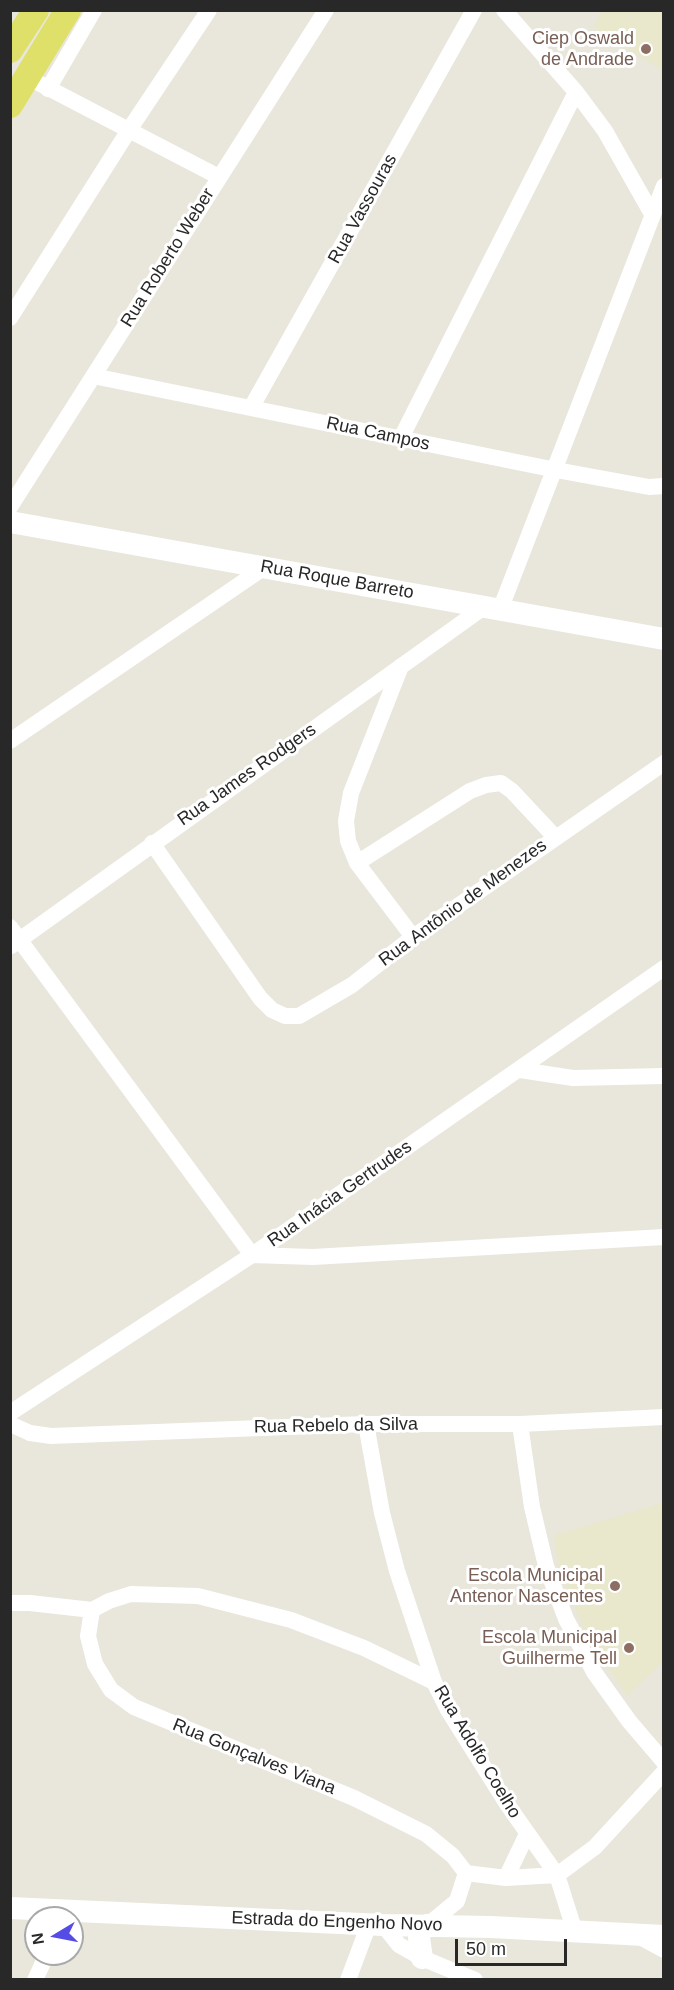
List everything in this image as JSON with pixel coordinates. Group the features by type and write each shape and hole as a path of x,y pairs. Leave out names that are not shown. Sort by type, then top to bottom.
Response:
{"main road":[{"path":"10,105 38,83 68,10"},
{"path":"10,50 25,20"},
{"name":"Rua Roque Barreto","path":"10,522 663,639"},
{"name":"Estrada do Engenho Novo","path":"84,1915 428,1925 663,1936"},
{"path":"422,1958 419,1938 422,1930 428,1925"}],"street":[{"path":"94,10 38,83 219,177"},
{"path":"10,318 129,130 209,10"},
{"name":"Rua Roberto Weber","path":"10,507 327,10"},
{"name":"Rua Vassouras","path":"251,408 474,10"},
{"path":"504,10 522,17 625,163 651,214"},
{"path":"401,438 576,92"},
{"path":"492,608 556,470 663,186"},
{"name":"Rua Campos","path":"93,376 556,470 649,487 663,486"},
{"path":"10,741 265,567"},
{"name":"Rua James Rodgers","path":"14,938 401,666 492,608"},
{"path":"401,666 351,793 346,821 348,841 357,863 413,937"},
{"name":"Rua Antônio de Menezes","path":"152,843 260,998 272,1010 285,1016 299,1016 352,985 413,937 663,763"},
{"path":"357,863 470,791 486,784 501,783 512,791 555,837"},
{"path":"14,938 252,1255 312,1257 663,1237"},
{"name":"Rua Inácia Gertrudes","path":"10,1413 252,1255 663,968"},
{"path":"520,1070 573,1078 663,1077"},
{"name":"Rua Rebelo da Silva","path":"10,1424 30,1433 51,1436 366,1424 520,1424 663,1417"},
{"name":"Rua Adolfo Coelho","path":"366,1424 388,1536 434,1682 478,1759 557,1875 574,1932"},
{"path":"520,1424 532,1507 546,1566 566,1619 594,1672 663,1762"},
{"path":"10,1603 30,1602 92,1610 109,1601 140,1594 198,1596 291,1620 364,1648 434,1682"},
{"name":"Rua Gonçalves Viana","path":"92,1610 88,1636 95,1664 111,1690 134,1707 354,1798 426,1834 453,1856 466,1873"},
{"path":"428,1925 457,1900 466,1873 506,1878 557,1875 595,1847 663,1772"},
{"path":"506,1878 527,1834"},
{"path":"348,1980 376,1924 399,1946 475,1980"},
{"path":"637,1935 663,1950"},
{"path":"35,1980 41,1966"}],"shaded area":[{"name":"Ciep Oswald de Andrade","path":"603,10 663,11 663,71 593,27"},
{"name":"Escola Municipal Antenor Nascentes","path":"663,1503 663,1662 627,1696 586,1634 559,1569 554,1535"}],"place":[{"name":"Ciep Oswald de Andrade","path":"646,49"},
{"name":"Escola Municipal Antenor Nascentes","path":"615,1586"},
{"name":"Escola Municipal Guilherme Tell","path":"629,1648"}]}
